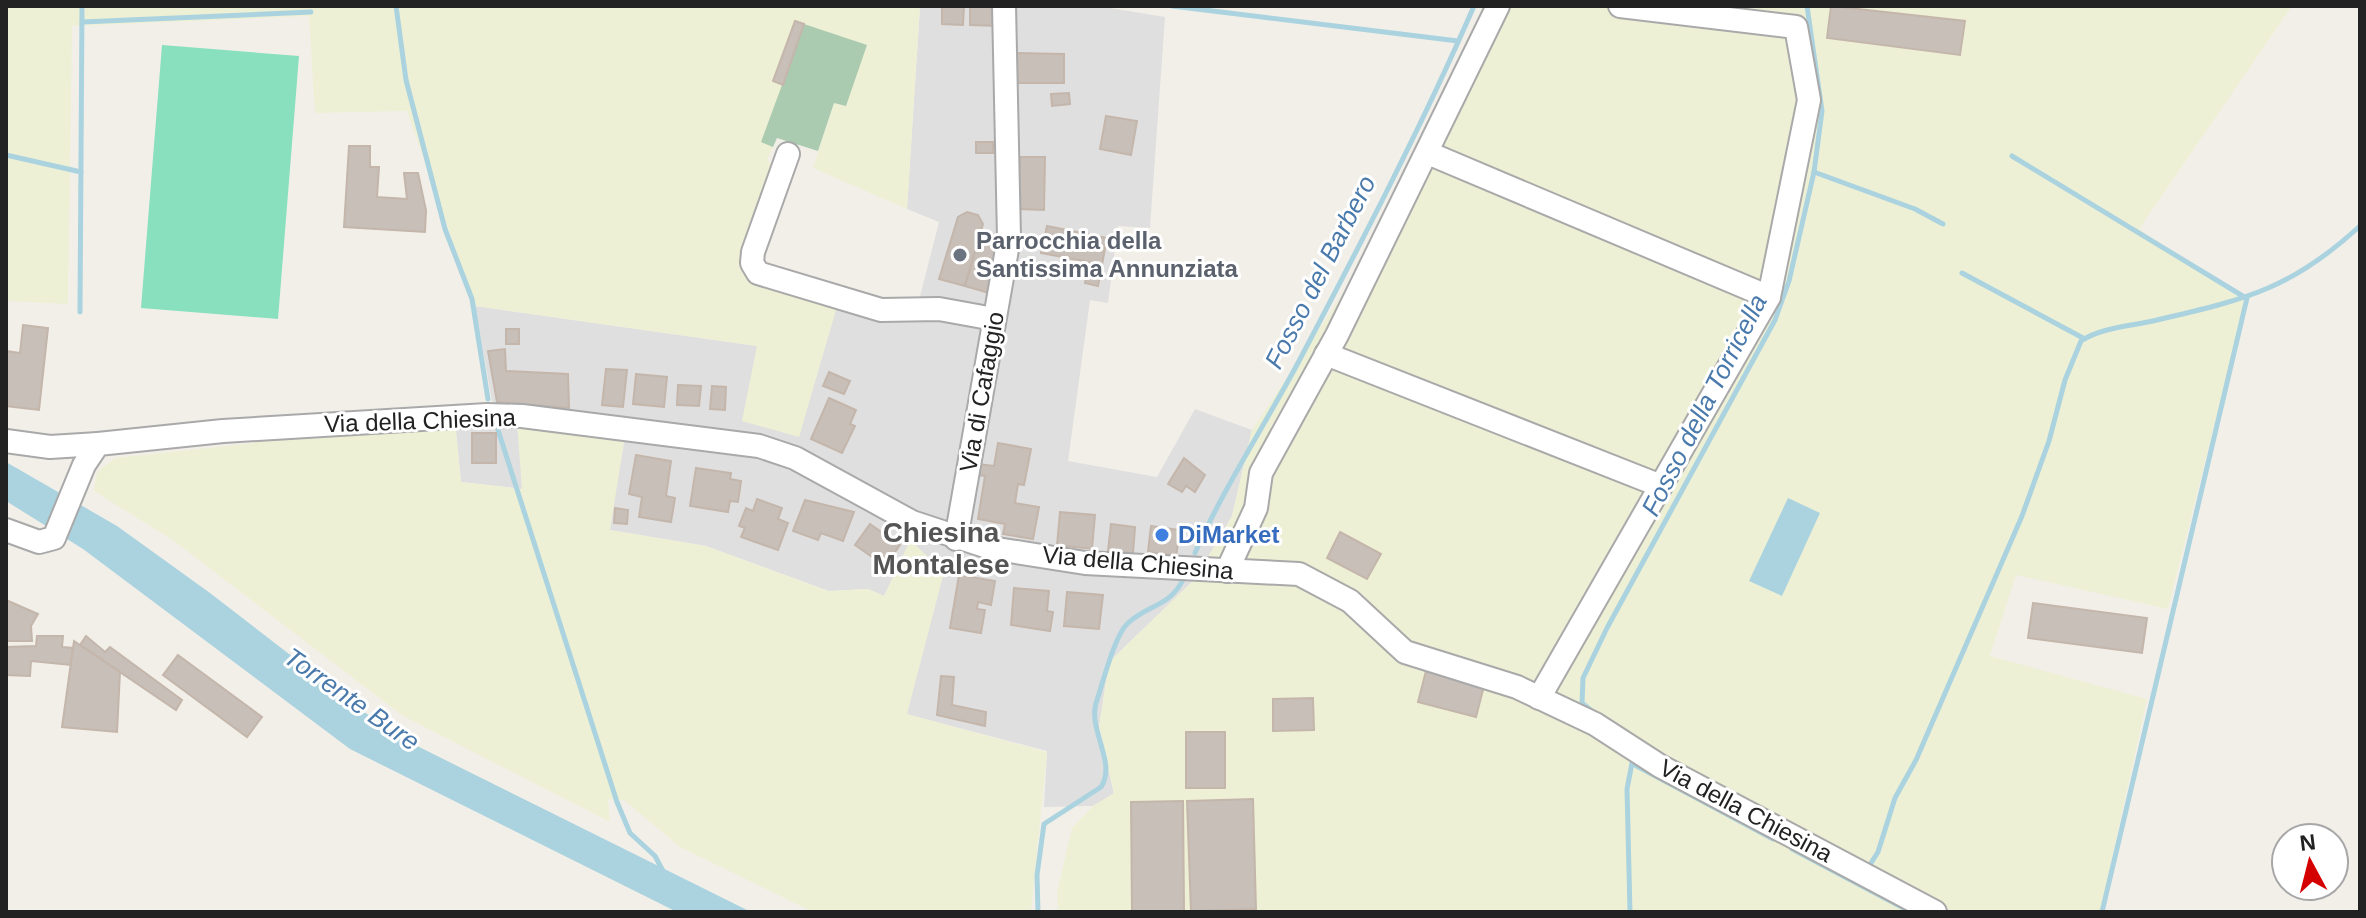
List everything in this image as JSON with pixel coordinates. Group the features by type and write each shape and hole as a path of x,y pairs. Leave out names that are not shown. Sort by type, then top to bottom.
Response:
{"street":[{"name":"Via di Cafaggio","path":"956,539 1009,238 1004,6"},
{"path":"1227,571 1256,508 1261,473 1326,354 1498,6"},
{"path":"1539,698 1769,297 1809,100 1796,27 1620,6"},
{"path":"1428,153 1769,297"},
{"path":"788,154 754,247 752,263 758,273 881,310 939,309 994,319"},
{"path":"1326,354 1661,486"},
{"name":"Via della Chiesina","path":"6,441 50,447 223,431 487,415 522,416 759,446 795,458 912,522 956,539 1085,563 1299,574 1350,601 1405,652 1539,698 1595,724 1660,766 1935,912"},
{"path":"6,530 39,542 56,534 84,465 98,444"}],"shaded area":[{"path":"920,6 1098,6 1165,17 1150,228 1118,226 1108,303 1090,300 1068,461 1157,477 1195,409 1252,430 1232,516 1195,579 1109,662 1099,727 1114,794 1093,806 1044,807 1047,751 906,714 943,572 911,541 884,596 868,589 829,591 706,546 609,530 625,436 518,424 523,489 461,482 455,421 495,418 475,306 757,346 838,303 915,316 939,222 907,209"}],"green space":[{"path":"6,6 920,6 907,209 813,168 834,103 846,106 783,85 762,142 773,147 767,160 778,170 742,274 838,303 799,437 742,421 757,346 475,306 407,111 315,113 309,16 72,26 68,304 6,301"},
{"path":"1484,6 2292,6 2139,229 2245,302 2168,609 2016,575 1990,656 2147,699 2100,912 1058,912 1057,892 1072,828 1093,806 1114,793 1099,727 1109,662 1195,579 1232,516 1252,430 1420,177"},
{"path":"795,21 867,45 846,106 834,103 818,151 777,138 773,147 761,142 782,85 773,81"},
{"path":"162,45 299,56 278,319 141,308"},
{"path":"455,421 461,482 522,489 517,423 625,435 610,530 706,546 828,591 868,589 884,596 910,540 944,572 907,714 1047,752 1031,912 813,912 680,847 624,800 608,799 610,822 403,716 174,541 94,491 97,472 115,458"}],"water":[{"path":"6,462 117,526 210,593 393,734 751,912 677,912 350,749 83,549 6,501"},
{"path":"1788,498 1820,513 1782,596 1749,581"}],"building":[{"path":"942,6 964,6 963,25 942,24"},
{"path":"970,6 999,6 999,26 970,25"},
{"path":"1831,6 1965,21 1960,55 1827,38"},
{"path":"795,21 804,24 783,85 773,81"},
{"path":"1015,53 1064,54 1064,83 1014,83"},
{"path":"1069,93 1070,104 1052,106 1051,94"},
{"path":"1106,116 1137,121 1131,155 1100,149"},
{"path":"976,142 993,142 993,153 976,153"},
{"path":"349,146 370,146 370,167 379,167 377,197 407,199 404,173 418,173 426,210 425,232 344,227"},
{"path":"1020,157 1045,157 1044,210 1018,209"},
{"name":"Parrocchia della Santissima Annunziata","path":"967,212 978,215 983,224 965,286 939,279 958,217"},
{"path":"1047,226 1107,238 1098,286 1085,283 1089,262 1041,253"},
{"path":"981,231 1005,238 989,293 965,286"},
{"path":"23,325 48,328 39,410 6,406 6,351 20,353"},
{"path":"506,329 519,329 519,344 506,344"},
{"path":"505,349 506,371 568,374 569,408 497,402 488,351"},
{"path":"606,369 627,370 623,407 602,405"},
{"path":"829,372 850,381 844,394 823,386"},
{"path":"636,374 667,377 664,407 633,404"},
{"path":"678,385 701,386 699,406 677,405"},
{"path":"712,386 726,387 725,410 710,409"},
{"path":"829,398 856,410 850,424 855,426 842,453 811,439"},
{"path":"472,433 496,433 496,463 472,463"},
{"path":"998,443 1031,449 1024,485 1018,484 1015,503 1039,507 1033,539 1003,534 1005,524 978,519 985,476 977,475 979,464 994,466"},
{"path":"636,455 671,461 666,496 675,498 671,522 639,517 642,497 629,494"},
{"path":"1184,458 1205,475 1195,492 1186,486 1182,492 1168,484"},
{"path":"696,468 731,473 730,479 741,481 738,502 730,501 728,512 690,506"},
{"path":"757,499 782,508 778,519 788,523 778,550 741,537 745,528 739,526 746,508 753,511"},
{"path":"805,500 854,512 843,541 821,533 818,540 793,531"},
{"path":"615,508 628,510 627,524 614,523"},
{"path":"1060,512 1095,515 1092,549 1057,545"},
{"path":"870,524 900,545 885,566 855,545"},
{"path":"1111,524 1135,527 1133,553 1108,551"},
{"path":"1151,526 1180,530 1176,556 1148,552"},
{"path":"1340,532 1381,554 1367,579 1327,558"},
{"path":"959,575 995,581 991,605 978,602 977,609 985,610 981,633 950,628"},
{"path":"1014,588 1049,591 1047,611 1053,612 1050,631 1011,625"},
{"path":"1067,592 1103,595 1099,629 1064,626"},
{"path":"6,600 38,614 31,626 32,641 6,641"},
{"path":"2033,603 2147,618 2142,653 2028,638"},
{"path":"37,636 63,636 62,647 73,648 71,665 31,661 30,676 6,675 6,647 36,646"},
{"path":"86,636 105,652 110,647 182,700 176,710 80,645"},
{"path":"74,641 120,672 117,732 62,727"},
{"path":"178,655 262,717 247,737 163,675"},
{"path":"1427,667 1485,682 1476,717 1418,702"},
{"path":"941,676 954,677 952,705 986,712 985,726 937,715"},
{"path":"1313,698 1314,730 1273,731 1273,699"},
{"path":"1186,732 1225,732 1225,788 1186,788"},
{"path":"1253,799 1256,909 1191,911 1187,801"},
{"path":"1183,801 1184,911 1132,912 1131,802"}],"waterway":[{"path":"80,312 82,6"},
{"path":"396,6 406,80 445,229 472,299 488,399"},
{"path":"1172,6 1458,41"},
{"name":"Fosso del Barbero","path":"1195,553 1367,229 1474,6"},
{"name":"Fosso della Torricella","path":"1592,711 1582,703 1583,678 1607,628 1775,320 1789,281 1814,172 1822,111 1807,6"},
{"path":"82,22 311,12"},
{"path":"6,155 81,172"},
{"path":"2012,156 2246,298"},
{"path":"1814,172 1915,209 1943,224"},
{"path":"1871,863 1878,852 1895,798 1916,760 2022,516 2049,441 2065,380 2081,341 2108,330 2216,305 2266,289 2311,265 2360,226"},
{"path":"1962,273 2083,338"},
{"path":"2102,912 2247,298"},
{"path":"498,430 617,802 630,833 655,856 663,871"},
{"name":"Fosso del Barbero","path":"1038,912 1037,875 1044,824 1101,787 1105,778 1106,768 1095,713 1118,638 1128,623 1172,595 1184,578"},
{"name":"Fosso della Torricella","path":"1630,912 1627,789 1632,763"},
{"path":"1633,764 1773,839"},
{"path":"1792,849 1911,912"}],"place":[{"name":"Parrocchia della Santissima Annunziata","path":"960,255"},
{"name":"DiMarket","path":"1162,535"}],"district":[{"name":"Chiesina Montalese","path":"941,548"}],"water label":[{"name":"Torrente Bure","path":"352,699"}]}
